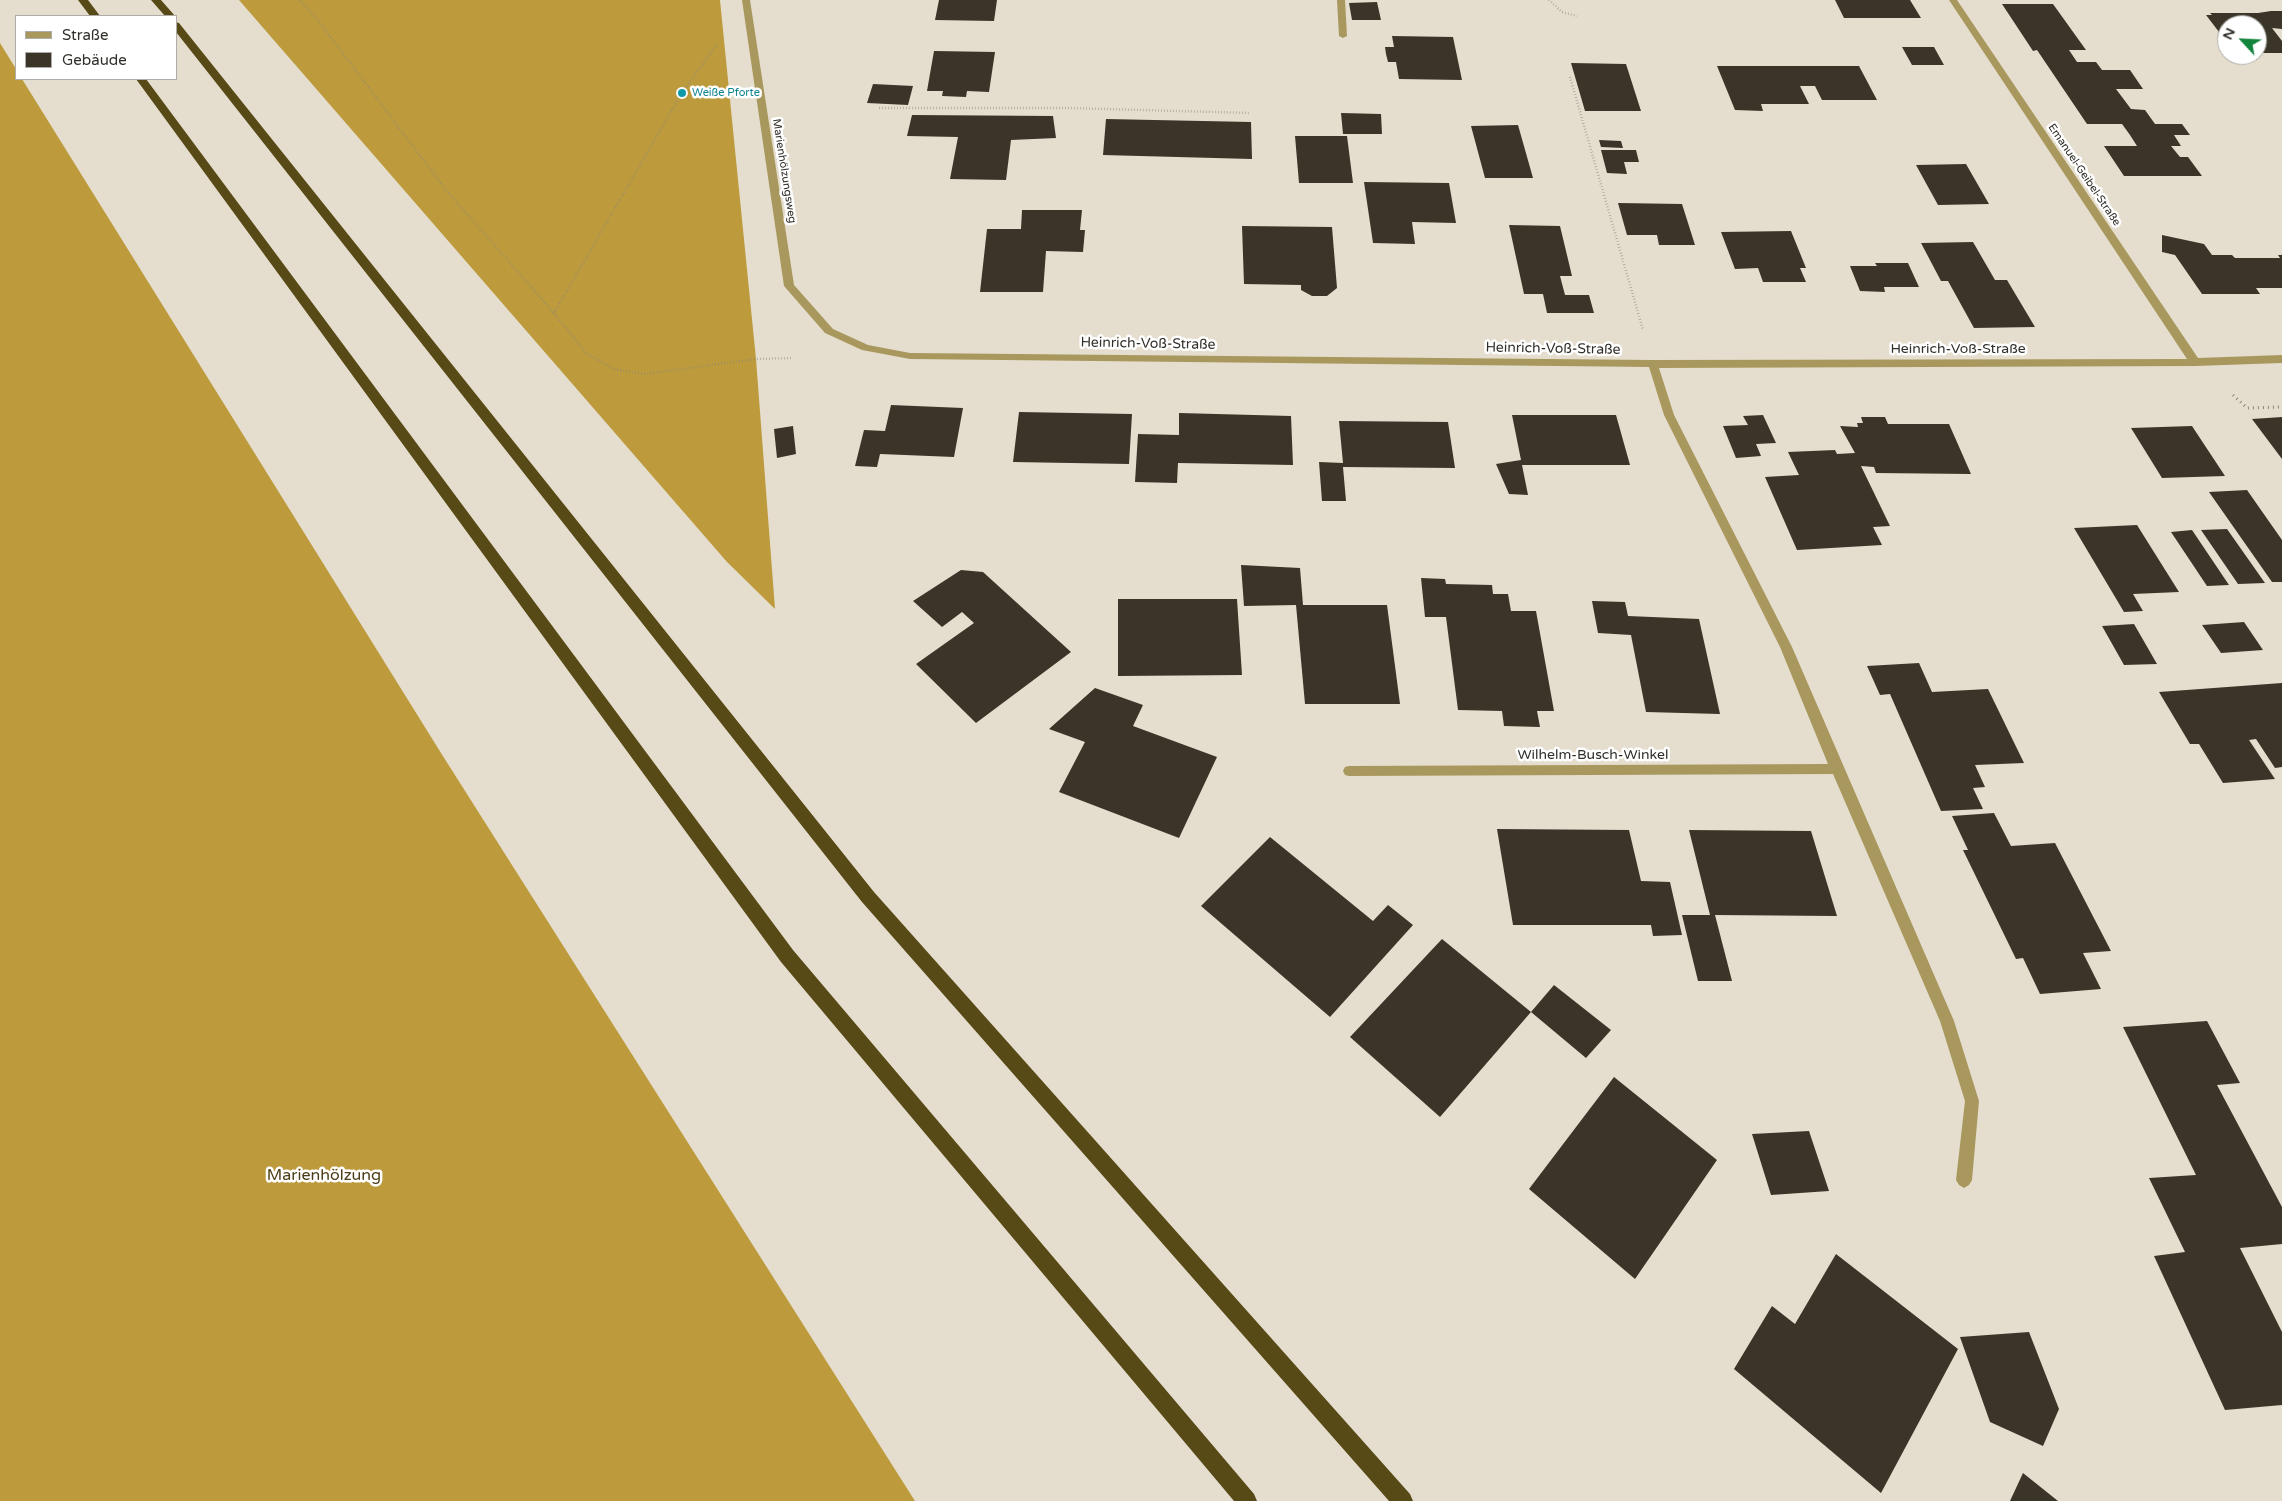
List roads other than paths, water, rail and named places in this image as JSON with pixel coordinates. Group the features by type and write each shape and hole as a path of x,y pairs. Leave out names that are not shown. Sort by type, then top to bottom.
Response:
{"highway":[{"path":"83,0 94,15"},
{"path":"156,0 169,15"},
{"path":"178,28 868,897 1403,1501"},
{"path":"142,80 787,956 1248,1501"}],"street":[{"name":"Marienhölzungsweg","path":"746,0 789,286 829,331"},
{"path":"1340,0 1343,36"},
{"name":"Emanuel-Geibel-Straße","path":"1953,0 2195,362"},
{"name":"Heinrich-Voß-Straße","path":"829,331 866,348 910,356 1654,364 2195,362 2282,359"},
{"path":"1654,364 1669,415 1786,647 1947,1021 1972,1101 1964,1180"},
{"name":"Wilhelm-Busch-Winkel","path":"1349,771 1837,769"}],"place":[{"name":"Weiße Pforte","path":"682,93"}],"park label":[{"name":"Marienhölzung","path":"324,1176"}]}
